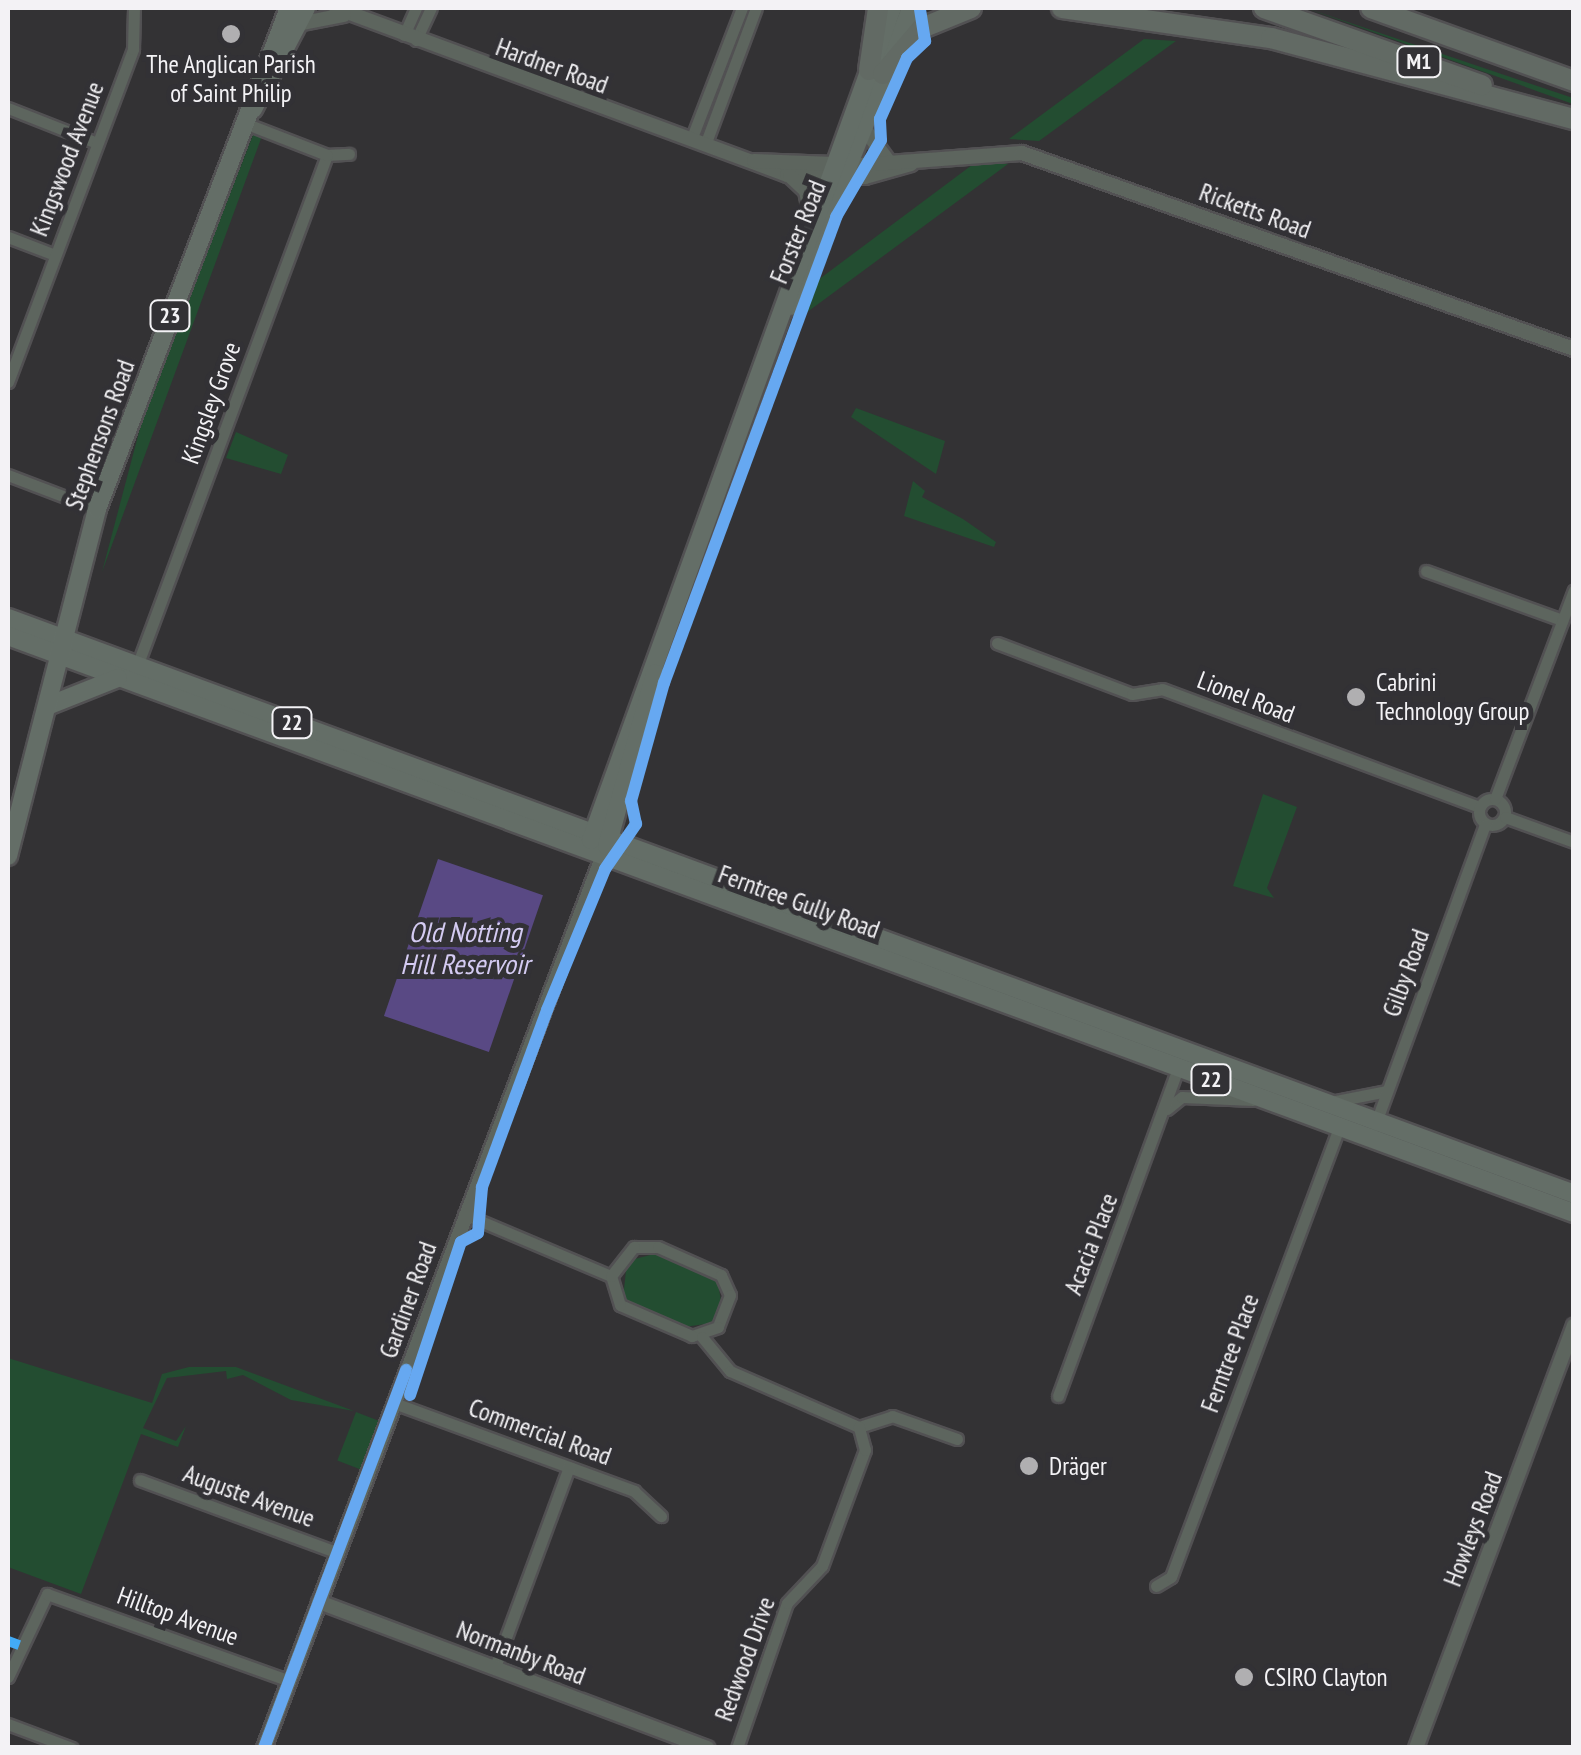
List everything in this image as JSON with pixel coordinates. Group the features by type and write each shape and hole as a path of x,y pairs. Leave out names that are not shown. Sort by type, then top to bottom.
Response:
{"highway":[{"path":"876,72 878,8"},
{"path":"876,72 922,28 971,8"},
{"path":"1062,8 1271,38 1574,119"},
{"name":"M1","path":"1264,8 1574,119"},
{"name":"M1","path":"1371,8 1574,82"},
{"path":"1395,8 1436,30"}],"main road":[{"name":"Forster Road","path":"780,328 812,222 863,126 892,8"},
{"name":"Forster Road","path":"595,855 656,668 838,172 876,72 910,8"},
{"name":"Stephensons Road","path":"62,648 97,510 242,122 298,13"},
{"name":"Ferntree Gully Road","path":"8,618 118,678 216,705 444,788 595,855 1307,1096 1372,1130 1574,1213"},
{"name":"Ferntree Gully Road","path":"8,636 136,666 216,705"},
{"name":"23","path":"8,856 16,802 50,705 62,648"},
{"path":"50,705 118,678"},
{"name":"Ferntree Gully Road","path":"444,788 602,834 1178,1068 1339,1127 1372,1130 1574,1194"},
{"path":"563,820 612,800 650,853"}],"street":[{"name":"Kingswood Avenue","path":"8,382 12,358 133,50 134,8"},
{"path":"410,38 416,8"},
{"path":"410,38 431,8"},
{"path":"730,59 742,8"},
{"path":"698,143 730,59 756,8"},
{"path":"298,13 343,12"},
{"name":"Hardner Road","path":"343,12 787,175 838,172"},
{"path":"8,108 98,143"},
{"path":"242,122 327,155 349,154"},
{"path":"863,126 889,162"},
{"name":"Ricketts Road","path":"838,172 998,150 1047,160 1574,349"},
{"name":"Kingsley Grove","path":"136,666 327,155"},
{"name":"Hardner Road","path":"754,161 838,172"},
{"name":"Ricketts Road","path":"838,172 916,161"},
{"path":"787,175 806,190 812,222"},
{"path":"8,237 54,255"},
{"path":"8,475 97,510"},
{"path":"1426,571 1562,620"},
{"path":"1505,817 1485,824 1480,808 1494,799 1574,590"},
{"name":"Lionel Road","path":"996,643 1132,694 1162,689 1480,808"},
{"path":"1494,799 1505,817 1574,842"},
{"name":"Gilby Road","path":"1372,1130 1485,824"},
{"name":"Gardiner Road","path":"264,1748 595,855"},
{"name":"Acacia Place","path":"1058,1396 1178,1068"},
{"path":"1307,1096 1366,1101 1387,1091"},
{"path":"1166,1108 1182,1097 1266,1100"},
{"name":"Ferntree Place","path":"1156,1586 1175,1568 1339,1127"},
{"path":"464,1214 584,1260 610,1276 632,1314 702,1337 738,1376 859,1427 892,1416 958,1439"},
{"path":"584,1260 616,1262 648,1246 710,1267 730,1295 718,1327 722,1357"},
{"path":"610,1276 616,1262"},
{"name":"Howleys Road","path":"1416,1748 1574,1326"},
{"path":"702,1337 718,1327"},
{"name":"Commercial Road","path":"394,1403 640,1494 661,1516"},
{"name":"Redwood Drive","path":"737,1748 787,1602 822,1566 865,1450 859,1427"},
{"path":"495,1667 569,1467"},
{"name":"Auguste Avenue","path":"139,1496 143,1481 338,1552"},
{"name":"Hilltop Avenue","path":"14,1643 35,1604 50,1594 290,1681"},
{"name":"Normanby Road","path":"319,1602 706,1748"},
{"path":"8,1676 14,1643"},
{"path":"8,1724 72,1748"}],"green space":[{"path":"1306,8 1573,98 1573,104 1406,44"},
{"path":"1144,39 1176,41 1039,141 1009,139"},
{"path":"253,135 262,136 102,572 143,417"},
{"path":"976,162 1008,164 806,313 818,280"},
{"path":"856,408 945,441 936,474 851,417"},
{"path":"236,432 288,455 281,474 226,458"},
{"path":"913,481 925,491 922,497 963,519 996,542 994,547 904,516"},
{"path":"1263,794 1297,807 1267,888 1274,898 1233,886"},
{"path":"654,1254 718,1282 722,1308 713,1323 684,1327 623,1299 627,1261"},
{"path":"8,1358 152,1403 162,1374 189,1367 236,1367 354,1411 291,1400 243,1375 227,1379 226,1371 167,1378 143,1428 176,1441 186,1426 178,1447 141,1434 81,1594 8,1567"},
{"path":"356,1412 379,1421 361,1470 337,1461"}],"water":[{"name":"Old Notting Hill Reservoir","path":"438,859 543,895 489,1052 384,1016"}],"marked path":[{"path":"8,1641 19,1645"}],"cycle path":[{"path":"410,1395 461,1242 478,1233 482,1187 547,1010 605,869 636,824 631,801 664,683 836,217 881,140 880,119 907,58 925,41 920,8"},
{"path":"264,1748 406,1370"}],"place":[{"name":"The Anglican Parish of Saint Philip","path":"231,34"},
{"name":"Cabrini Technology Group","path":"1356,697"},
{"name":"Dräger","path":"1029,1466"},
{"name":"CSIRO Clayton","path":"1244,1677"}]}
